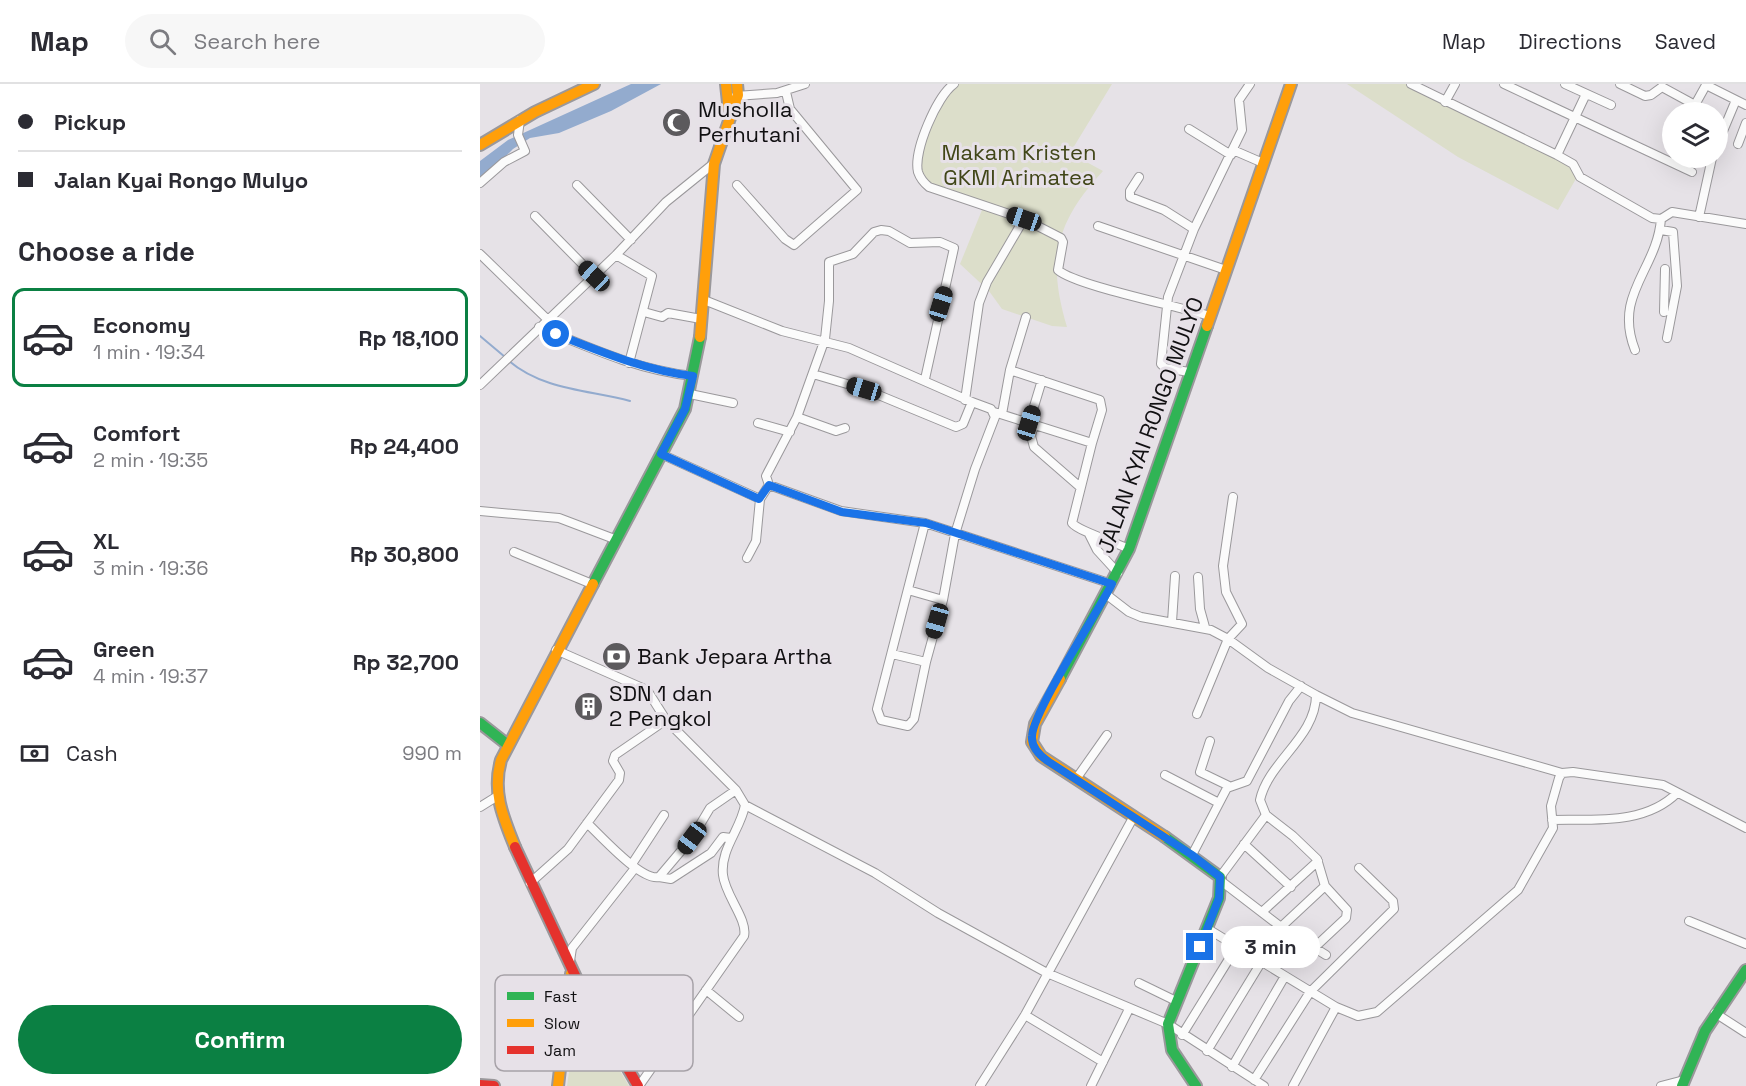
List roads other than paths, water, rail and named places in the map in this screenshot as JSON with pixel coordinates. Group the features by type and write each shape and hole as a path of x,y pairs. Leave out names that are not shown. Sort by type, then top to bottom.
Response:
{"main road":[{"path":"480,145 520,120 594,84"},
{"path":"571,974 530,883 496,797 498,770 508,745 556,650 616,540 690,394 704,300 714,163 729,117 734,92 726,84"},
{"name":"JALAN KYAI RONGO MULYO","path":"1220,879 1192,855 1041,756 1035,748 1032,734 1042,710 1107,595 1129,549 1291,84"},
{"path":"480,723 508,745"},
{"path":"1196,1086 1172,1052 1167,1036 1168,1024 1208,929 1219,898 1220,879"},
{"path":"1683,1083 1715,1013 1746,970"},
{"path":"558,1086 560,1071"},
{"path":"629,1071 638,1086"},
{"path":"480,1084 494,1086"}],"street":[{"path":"734,92 786,92 805,84"},
{"path":"954,84 940,98 932,116 918,164 922,181 929,187 1024,219 1062,239 1058,270 1062,274 1085,283 1209,316"},
{"path":"1189,372 1165,368 1161,364 1167,303 1183,254 1232,152 1243,122 1239,100 1250,84"},
{"path":"1413,84 1445,102 1557,155 1573,164 1580,177 1595,187 1635,210 1661,219"},
{"path":"1445,102 1455,84"},
{"path":"1504,84 1514,86 1692,172"},
{"path":"1565,84 1611,105"},
{"path":"1620,84 1645,96 1651,95 1662,87 1683,102"},
{"path":"1697,102 1706,85 1746,105"},
{"path":"737,185 785,239 794,245 857,190 790,109 786,92"},
{"path":"1557,155 1586,94"},
{"path":"1728,120 1736,100"},
{"path":"480,183 504,162 524,152 525,148 518,135 520,120"},
{"path":"1738,144 1746,123"},
{"path":"1189,129 1232,152 1263,163"},
{"path":"480,385 616,255 666,202 714,163"},
{"path":"1700,217 1710,168"},
{"path":"1139,177 1130,191 1130,197 1164,210 1194,229"},
{"path":"577,185 631,240"},
{"path":"1661,219 1672,212 1746,224"},
{"path":"535,216 594,276"},
{"path":"813,374 864,389 956,427 963,424 968,401 970,345 979,303 987,282 1024,219"},
{"path":"1635,350 1628,327 1632,300 1638,280 1652,259 1661,219"},
{"path":"1098,226 1226,270"},
{"path":"1660,230 1673,232 1678,268 1676,296 1667,338"},
{"path":"769,485 766,476 797,417 825,339 830,261 853,254 874,232 889,231 910,243 946,245 954,248 925,379"},
{"path":"480,254 547,319"},
{"path":"616,255 652,276 629,363"},
{"path":"1664,312 1665,268"},
{"path":"704,300 782,330 825,339 925,379 998,413 1092,443"},
{"path":"644,312 662,317 668,313 701,319"},
{"path":"926,523 877,713 881,720 908,726 913,723 926,662 943,600 955,534 975,469 998,413 1026,317"},
{"path":"539,327 629,363 660,372 693,376"},
{"path":"1010,370 1102,402 1102,410 1072,523 1089,534 1110,539 1129,549"},
{"path":"1042,380 1031,423 1034,447 1080,486"},
{"path":"690,394 733,403"},
{"path":"797,417 836,431 846,428"},
{"path":"758,423 790,432"},
{"path":"661,454 759,499"},
{"path":"769,485 842,512 926,523 1112,584"},
{"path":"747,558 756,541 759,499 769,485"},
{"path":"1197,714 1228,639 1242,624 1226,592 1223,566 1233,496"},
{"path":"480,511 559,518 616,540"},
{"path":"1089,534 1097,549 1118,573"},
{"path":"514,552 592,584"},
{"path":"1172,622 1175,576"},
{"path":"1198,578 1200,609 1206,627"},
{"path":"908,590 943,600"},
{"path":"1107,595 1135,614 1206,627 1228,639 1268,668 1352,713 1562,773 1574,772 1663,785 1746,828"},
{"path":"556,650 647,690 666,720 736,790 745,805 875,873 938,913 1047,973 1168,1024 1264,1086"},
{"path":"892,654 926,662"},
{"path":"1210,741 1200,772 1229,786 1247,781 1289,701 1301,686"},
{"path":"1315,947 1348,915 1347,910 1325,886 1318,861 1293,836 1266,815 1260,800 1310,719 1316,695"},
{"path":"530,883 555,863 620,777 613,757 666,720"},
{"path":"1076,779 1107,735"},
{"path":"1208,929 1336,1007 1358,1016 1377,1012 1510,900 1537,859 1553,828 1551,806 1562,773"},
{"path":"1165,775 1219,803"},
{"path":"1192,855 1229,786"},
{"path":"659,878 692,838 710,808 736,790"},
{"path":"1552,820 1639,815 1663,804 1677,793"},
{"path":"480,807 496,797"},
{"path":"693,1008 745,932 745,924 728,897 723,879 726,850 745,805"},
{"path":"571,974 572,948 634,866 664,815"},
{"path":"1266,815 1220,879 1281,927 1326,955"},
{"path":"980,1086 1024,1015 1134,816"},
{"path":"587,823 648,877 670,879 711,853 723,837 731,838"},
{"path":"1244,844 1291,887"},
{"path":"1262,912 1318,861"},
{"path":"1254,1080 1310,992 1395,909 1393,901 1359,868"},
{"path":"1281,927 1325,886"},
{"path":"1689,921 1746,944"},
{"path":"1182,1035 1237,946"},
{"path":"1207,1051 1262,961"},
{"path":"1232,1066 1285,976"},
{"path":"1139,983 1176,1001"},
{"path":"706,990 739,1017"},
{"path":"1293,1086 1336,1007"},
{"path":"1091,1086 1129,1009"},
{"path":"1715,1013 1746,1033"},
{"path":"1024,1015 1103,1062"},
{"path":"638,1086 649,1071"},
{"path":"1661,1086 1683,1083"}],"water":[{"path":"631,84 661,84 611,111 559,133 530,138 513,149 480,182 480,161 508,140"}],"waterway":[{"path":"480,336 505,357"},
{"path":"509,361 522,371 551,384 630,401"}],"place":[{"name":"Musholla Perhutani","path":"677,122"},
{"name":"Bank Jepara Artha","path":"616,656"},
{"name":"SDN 1 dan 2 Pengkol","path":"588,706"}],"park label":[{"name":"Makam Kristen GKMI Arimatea","path":"1019,164"}]}
